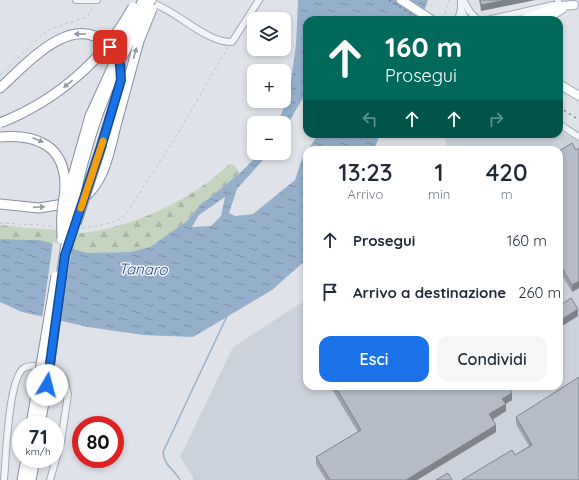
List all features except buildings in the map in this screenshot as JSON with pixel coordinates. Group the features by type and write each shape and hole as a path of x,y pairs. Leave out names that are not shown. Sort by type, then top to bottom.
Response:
{"highway":[{"path":"0,123 39,104 78,76 103,51 137,0"},
{"path":"40,416 42,384 62,239 73,176 90,116 142,0"},
{"path":"33,416 42,384 79,179 95,124 120,63 150,0"},
{"path":"0,204 23,208 58,206 79,201 90,193 102,176 139,41 156,0"},
{"path":"0,88 41,51 62,38 82,33 94,36 103,40 117,54 120,65 121,80 102,144 65,255"},
{"path":"0,137 22,136 39,140 47,144 58,158 65,186 61,215 62,239"},
{"path":"22,480 24,468"},
{"path":"32,480 34,468"}],"main road":[{"path":"401,0 426,16"},
{"path":"530,16 558,3 577,3"},
{"path":"550,16 557,11 577,3"},
{"path":"563,87 578,96"},
{"path":"563,90 578,96"}],"street":[{"path":"76,0 97,0"},
{"path":"142,0 160,4 213,38 224,42 232,42 259,0"},
{"path":"459,16 462,0"},
{"path":"462,0 474,16"},
{"path":"505,16 558,3"},
{"path":"461,9 464,16"},
{"path":"563,127 579,137"},
{"path":"4,480 8,424 15,384 18,375 23,369 29,366 57,371 67,386 68,394 61,442 50,480"}],"path":[{"path":"0,75 50,29 87,17 93,7 92,0"},
{"path":"445,13 449,0"},
{"path":"81,228 109,224 121,219 127,213 177,135 232,42"},
{"path":"0,223 59,227"}],"shaded area":[{"path":"563,132 579,142 579,480 193,480 193,477 180,457 233,347 303,302 303,390 563,390 563,146 446,146 446,138 563,138"}],"green space":[{"path":"229,164 234,165 240,173 199,206 187,221 150,247 130,252 88,253 39,240 0,239 0,225 82,233 120,225 161,210 181,200 215,177"}],"water":[{"path":"298,0 428,0 422,16 303,16 303,99 291,119 291,116 280,116 284,108 291,108 291,82 296,44"},
{"path":"316,138 378,138 376,146 310,146"},
{"name":"Tanaro","path":"303,157 303,263 272,290 193,337 143,335 88,327 22,312 0,302 0,239 39,240 88,253 130,252 150,247 187,221 199,206 240,173 253,160 263,160 237,189 229,213 235,216 253,214 295,180","holes":["225,197 221,216 211,226 192,227 199,215"]}],"pier":[{"path":"53,242 72,247 60,323 42,319"}],"waterway":[{"path":"180,480 165,461 163,452 227,316"}],"railway":[{"path":"389,0 415,16"},
{"path":"563,110 579,120"}],"slow traffic":[{"path":"81,208 103,141"}],"route":[{"path":"47,385 65,255 102,144 121,80 120,65 117,54 110,47"}]}
